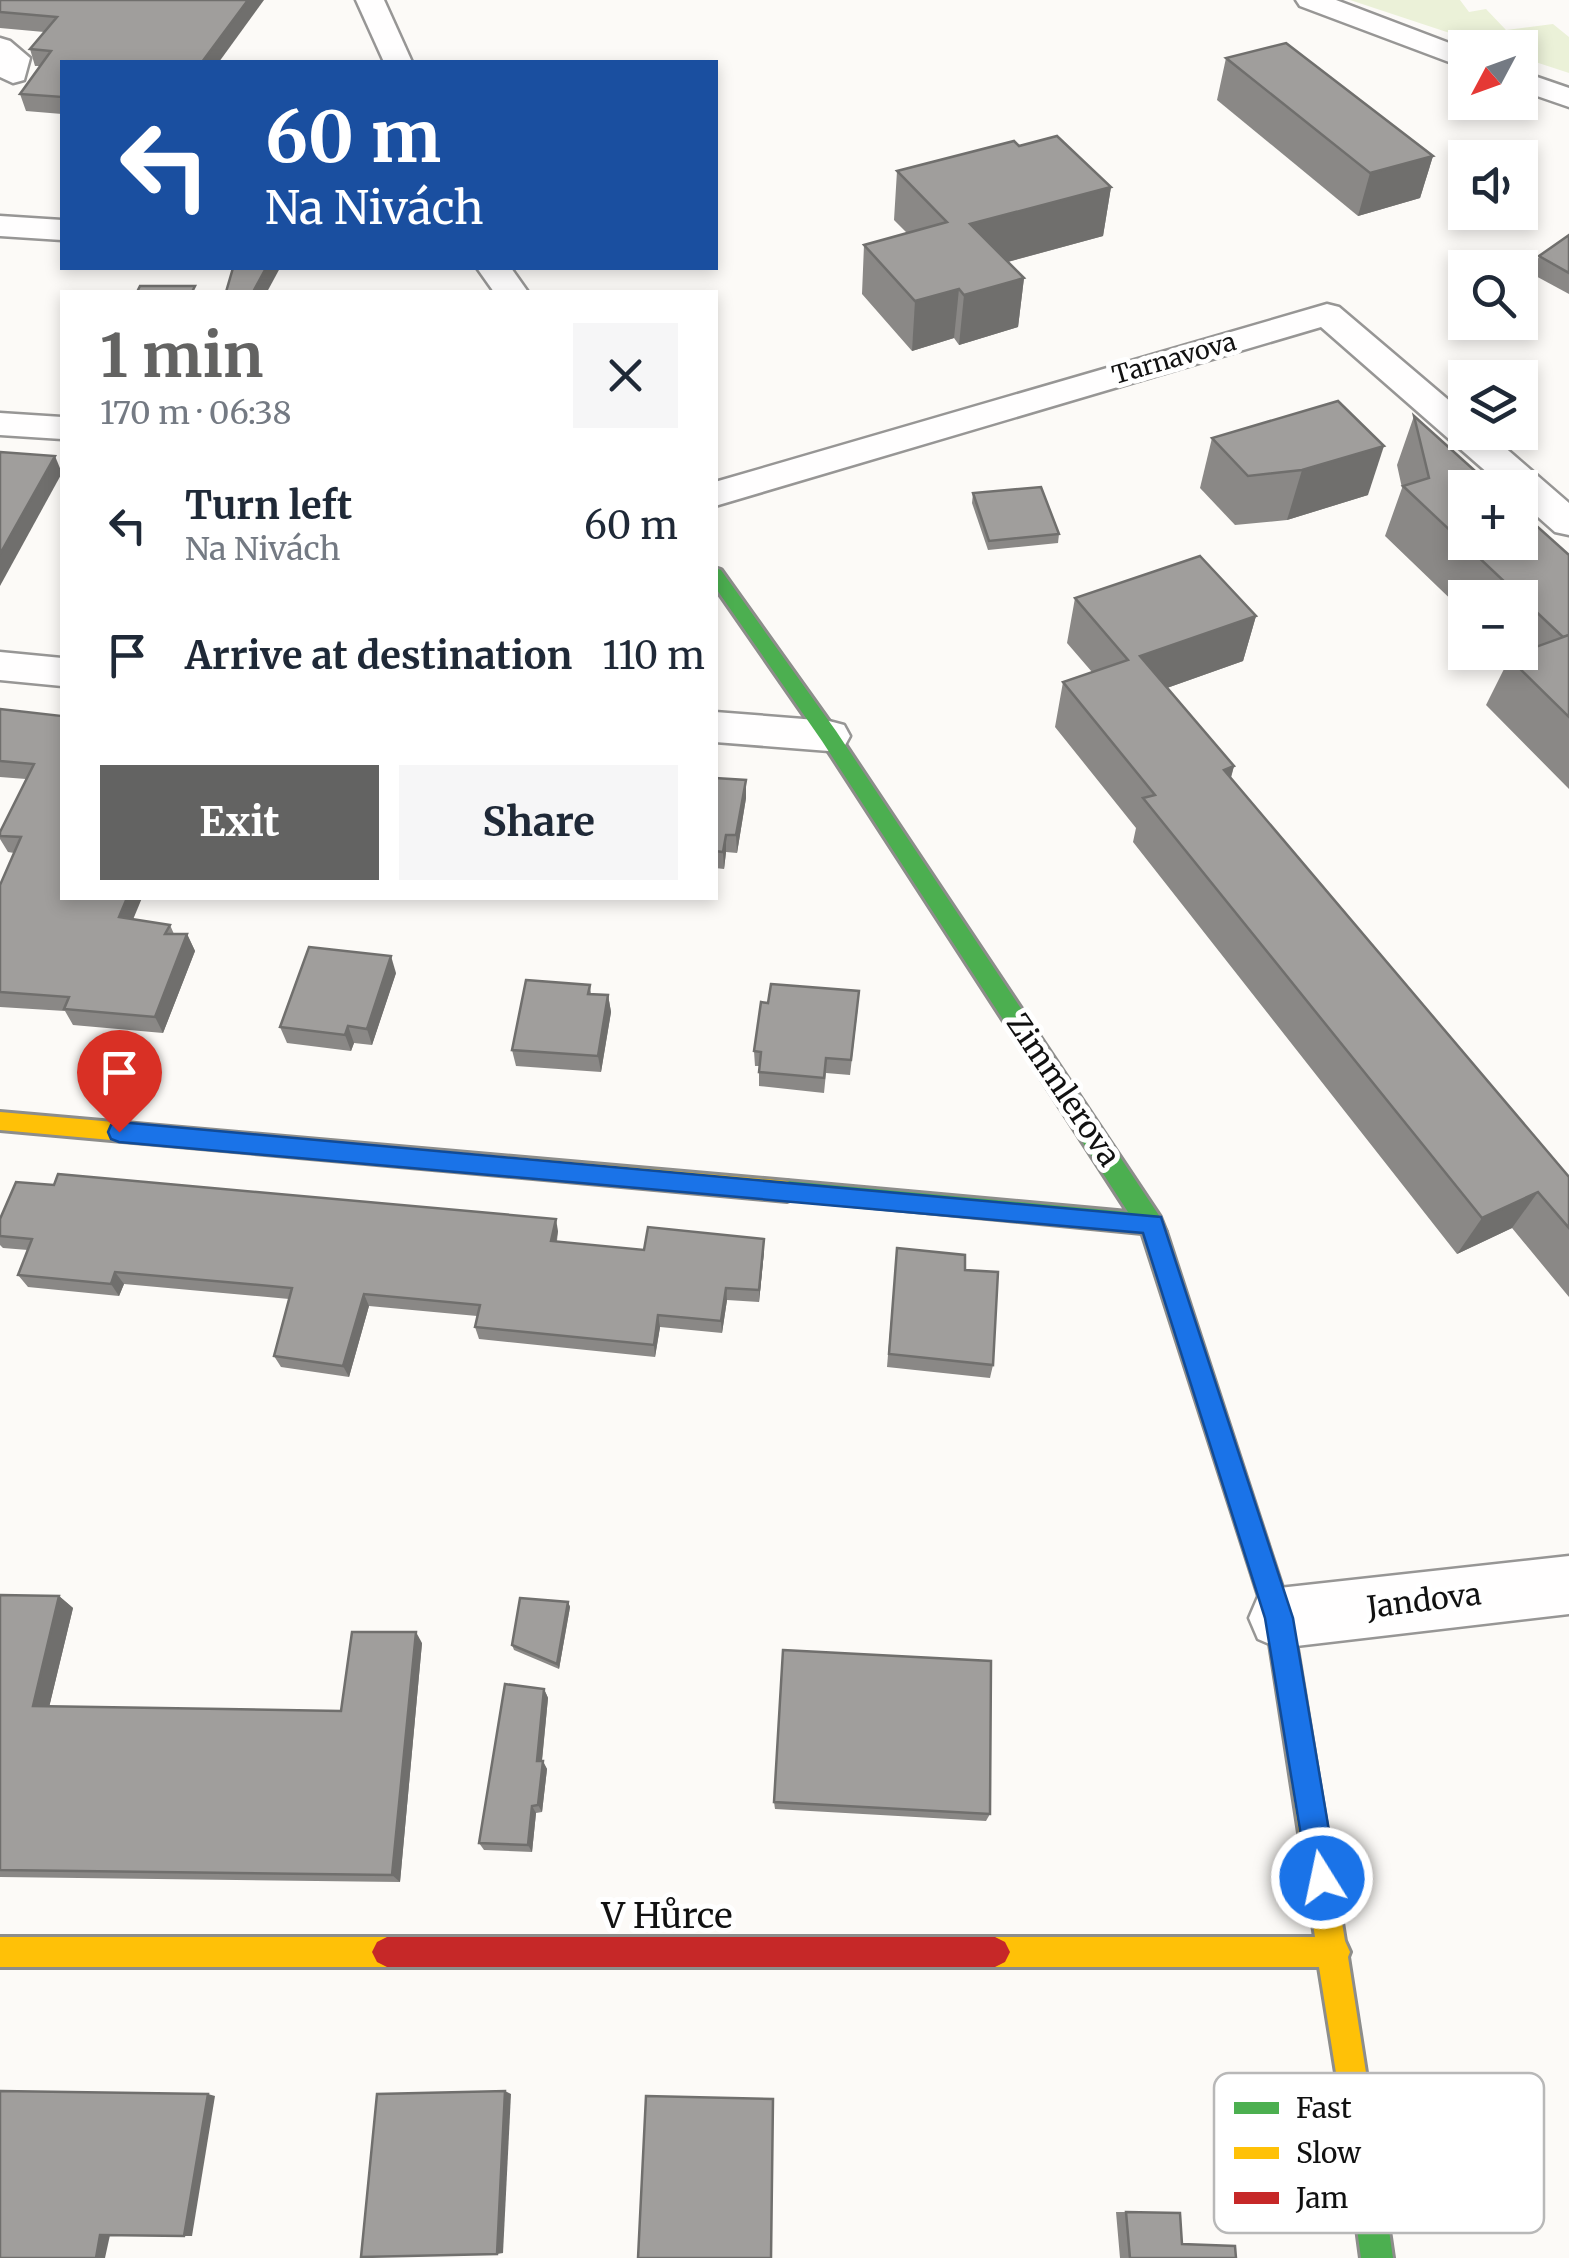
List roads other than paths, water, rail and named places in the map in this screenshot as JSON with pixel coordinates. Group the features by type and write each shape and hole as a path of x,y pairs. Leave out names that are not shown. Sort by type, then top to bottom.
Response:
{"street":[{"path":"370,0 397,60"},
{"path":"1310,0 1448,53"},
{"path":"1538,87 1569,98"},
{"path":"0,226 60,230"},
{"name":"Tarnavova","path":"718,493 1327,314 1569,523"},
{"path":"0,424 60,428"},
{"name":"Zimmlerova","path":"718,578 830,736 1152,1224 1279,1618 1351,2073"},
{"path":"0,666 60,672"},
{"path":"718,727 830,736"},
{"path":"0,1121 1152,1224"},
{"name":"Jandova","path":"1279,1618 1569,1584"},
{"name":"V Hůrce","path":"0,1952 1335,1952"},
{"name":"Zimmlerova","path":"1373,2233 1376,2258"}]}
